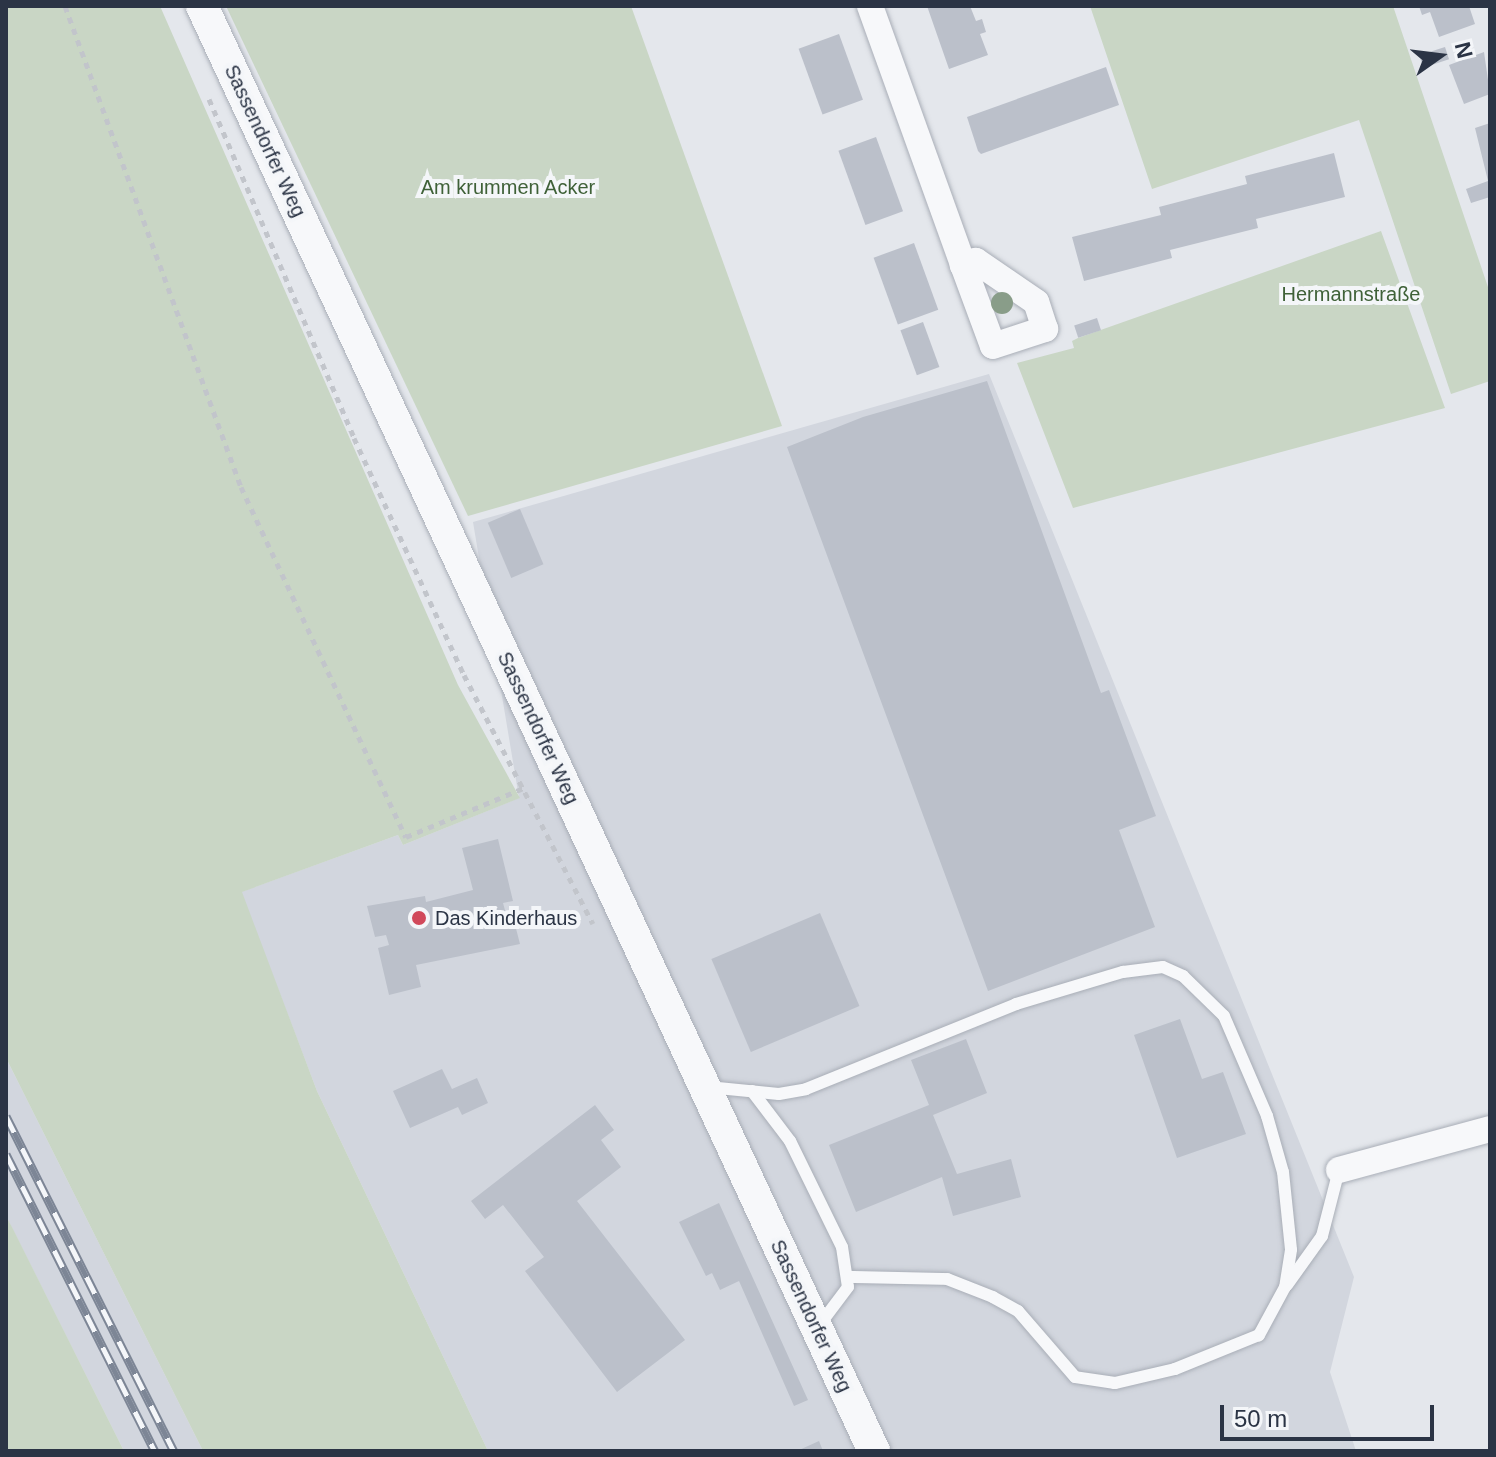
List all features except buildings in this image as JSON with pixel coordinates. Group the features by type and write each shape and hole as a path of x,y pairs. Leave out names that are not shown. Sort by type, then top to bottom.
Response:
{"street":[{"name":"Sassendorfer Weg","path":"202,6 874,1451"},
{"path":"870,6 963,265"},
{"path":"1339,1170 1490,1129"}],"lane":[{"path":"705,1087 752,1091 806,1089 1016,1004 1123,972 1163,967 1183,976 1224,1016 1267,1116 1283,1172 1291,1250 1285,1287"},
{"path":"752,1091 790,1141 842,1247 849,1277 841,1301 817,1328"},
{"path":"849,1277 947,1279 993,1297 1018,1311 1075,1377 1115,1383 1175,1369 1259,1335 1285,1287 1322,1236 1339,1170"}],"path":[{"path":"65,6 241,487 406,837 559,774"},
{"path":"206,93 354,438 523,789 595,929"}],"shaded area":[{"path":"989,374 1354,1277 1330,1372 1356,1451 488,1451 317,1091 241,892 398,835 403,845 519,798 473,522"},
{"path":"6,1058 203,1451 124,1451 6,1216"}],"green space":[{"path":"6,6 160,6 458,685 520,798 403,845 398,835 242,892 317,1091 488,1451 203,1451 6,1058"},
{"name":"Am krummen Acker","path":"226,6 631,6 782,426 468,516"},
{"path":"1090,6 1393,6 1490,293 1490,381 1451,394 1359,120 1152,189"},
{"name":"Hermannstraße","path":"1381,231 1445,408 1073,508 1017,363 1074,348 1072,341 1078,338"},
{"path":"6,1216 13,1229 124,1451 6,1451"}],"railway":[{"path":"6,1116 174,1451"},
{"path":"6,1154 155,1451"}],"place":[{"name":"Das Kinderhaus","path":"419,918"}]}
